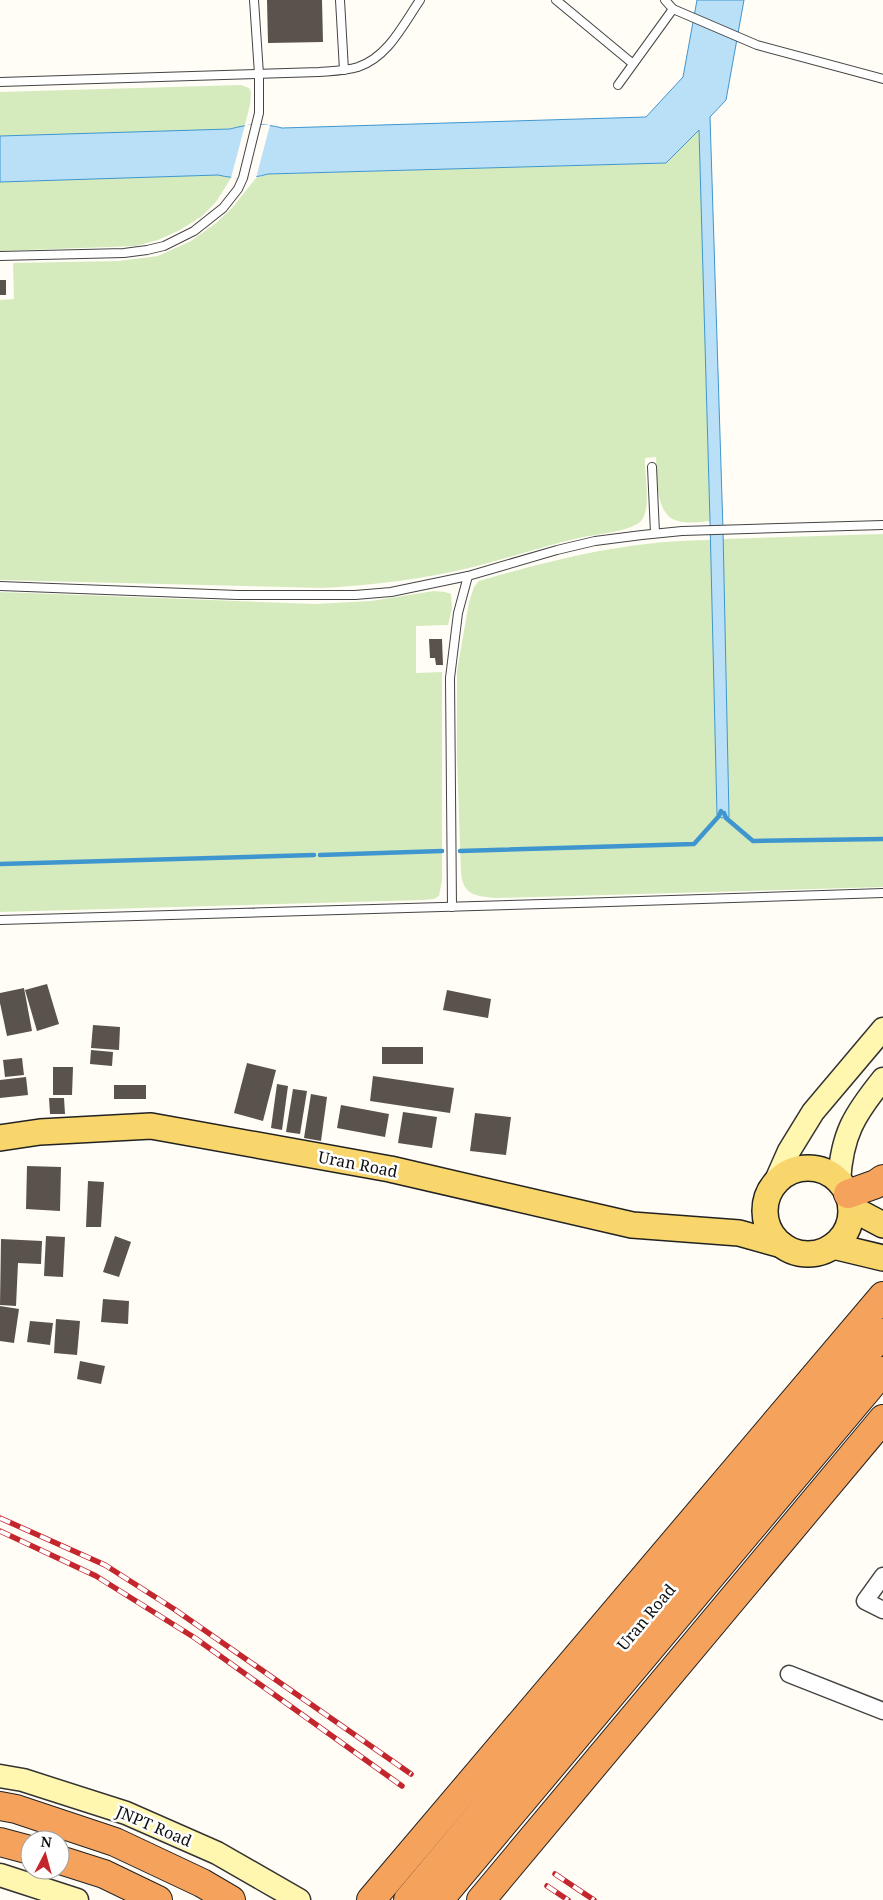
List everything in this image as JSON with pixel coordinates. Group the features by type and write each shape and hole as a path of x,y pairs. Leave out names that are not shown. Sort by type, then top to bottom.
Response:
{"highway":[{"path":"846,1194 876,1184 883,1179"},
{"path":"372,1900 878,1302"},
{"name":"Uran Road","path":"408,1900 883,1334"},
{"name":"Uran Road","path":"439,1900 883,1371"},
{"path":"481,1900 883,1418"},
{"name":"JNPT Road","path":"0,1806 16,1809 116,1842 202,1883 231,1900"},
{"path":"0,1842 20,1847"},
{"path":"70,1863 104,1874 158,1900"}],"main road":[{"name":"Uran Road","path":"0,1138 40,1132 151,1126 390,1169 632,1225 739,1233 782,1245"},
{"path":"846,1194 850,1223 843,1236 833,1246 821,1252 808,1254 794,1252 782,1245 773,1236 767,1224 765,1210 770,1191 785,1175 798,1169 813,1168 828,1172 846,1194 883,1225"},
{"name":"Uran Road","path":"713,1231 739,1222 755,1211 770,1191"},
{"path":"833,1246 883,1258"}],"street":[{"path":"770,1191 789,1151 813,1112 883,1029"},
{"path":"846,1194 840,1159 844,1140 852,1122 883,1079"},
{"path":"883,1576 865,1601 883,1610"},
{"path":"790,1674 883,1711"},
{"name":"JNPT Road","path":"0,1776 23,1780 126,1813 218,1853 299,1900"},
{"path":"0,1875 77,1900"}],"lane":[{"path":"0,256 124,253 164,246 194,232 209,221 233,197 243,178 259,112 259,74 254,0"},
{"path":"340,0 344,70"},
{"path":"0,82 259,74 355,68 368,63 381,54 393,40 420,0"},
{"path":"556,0 632,63"},
{"path":"664,0 673,9 757,45 883,79"},
{"path":"618,85 632,63 673,9"},
{"path":"652,467 655,533"},
{"path":"0,586 247,595 355,595 391,592 468,576 595,541 655,533 883,525"},
{"path":"452,907 450,678 458,613 468,576"},
{"path":"0,920 883,893"}],"green space":[{"path":"241,85 249,88 251,92 250,105 231,178 216,202 202,216 180,230 158,240 136,246 0,251 0,92"},
{"path":"699,129 710,521 682,522 670,518 661,504 657,484 656,457 645,458 646,508 644,516 636,525 436,575 380,583 323,588 0,580 0,300 14,299 13,263 119,261 158,256 191,241 216,223 232,208 256,178 268,174 666,163"},
{"path":"883,534 883,887 496,898 477,895 468,890 462,881 461,873 457,757 457,671 469,602 474,587 479,581 565,558 622,547 652,543 711,540 717,815 722,818 728,817 723,539"},
{"path":"434,591 451,594 452,608 448,625 416,626 416,673 442,672 442,880 439,896 434,899 423,900 0,912 0,592 315,604 371,601"}],"water":[{"path":"697,0 744,0 726,100 710,117 723,530 729,817 722,818 717,815 699,130 666,163 268,174 243,178 218,175 0,182 0,136 230,129 256,125 282,128 646,117 683,77"}],"pier":[{"path":"245,125 270,125 256,178 231,178"}],"building":[{"path":"267,0 322,0 323,42 268,43"},
{"path":"0,280 6,280 6,295 0,295"},
{"path":"429,639 442,639 443,665 436,665 435,658 430,658"},
{"path":"47,984 59,1024 37,1031 25,990"},
{"path":"24,988 32,1031 7,1036 0,1003 0,993"},
{"path":"447,990 491,999 488,1018 443,1010"},
{"path":"93,1025 120,1027 119,1050 91,1048"},
{"path":"382,1047 423,1047 423,1064 382,1064"},
{"path":"91,1050 113,1052 112,1066 90,1064"},
{"path":"22,1058 24,1075 5,1077 3,1060"},
{"path":"247,1063 276,1070 263,1121 234,1113"},
{"path":"53,1067 73,1067 72,1095 53,1095"},
{"path":"373,1076 454,1088 450,1113 370,1101"},
{"path":"26,1077 28,1095 0,1098 0,1080"},
{"path":"277,1084 288,1086 282,1130 271,1128"},
{"path":"114,1085 146,1085 146,1099 114,1099"},
{"path":"293,1089 307,1091 300,1134 286,1132"},
{"path":"311,1094 327,1097 321,1141 304,1138"},
{"path":"49,1098 64,1098 65,1114 50,1114"},
{"path":"341,1105 389,1114 385,1137 337,1128"},
{"path":"403,1112 437,1117 432,1148 398,1143"},
{"path":"475,1113 511,1117 506,1155 470,1151"},
{"path":"27,1166 61,1167 60,1211 26,1209"},
{"path":"88,1181 104,1182 101,1227 86,1227"},
{"path":"46,1236 65,1237 63,1277 44,1276"},
{"path":"115,1236 131,1242 119,1277 103,1272"},
{"path":"1,1239 42,1241 41,1264 18,1263 16,1306 0,1305"},
{"path":"103,1299 129,1301 128,1324 101,1322"},
{"path":"0,1306 19,1309 14,1343 0,1341"},
{"path":"56,1319 80,1321 77,1355 54,1353"},
{"path":"30,1321 53,1323 50,1345 27,1342"},
{"path":"80,1361 105,1366 101,1384 77,1379"}],"waterway":[{"path":"460,851 694,844 719,816 721,811"},
{"path":"724,813 726,818 753,841 883,839"},
{"path":"320,855 442,851"},
{"path":"0,864 314,855"}],"railway":[{"path":"0,1518 105,1565 174,1609 411,1774"},
{"path":"0,1531 96,1576 195,1638 402,1786"},
{"path":"555,1874 594,1900"},
{"path":"547,1886 568,1900"}]}
